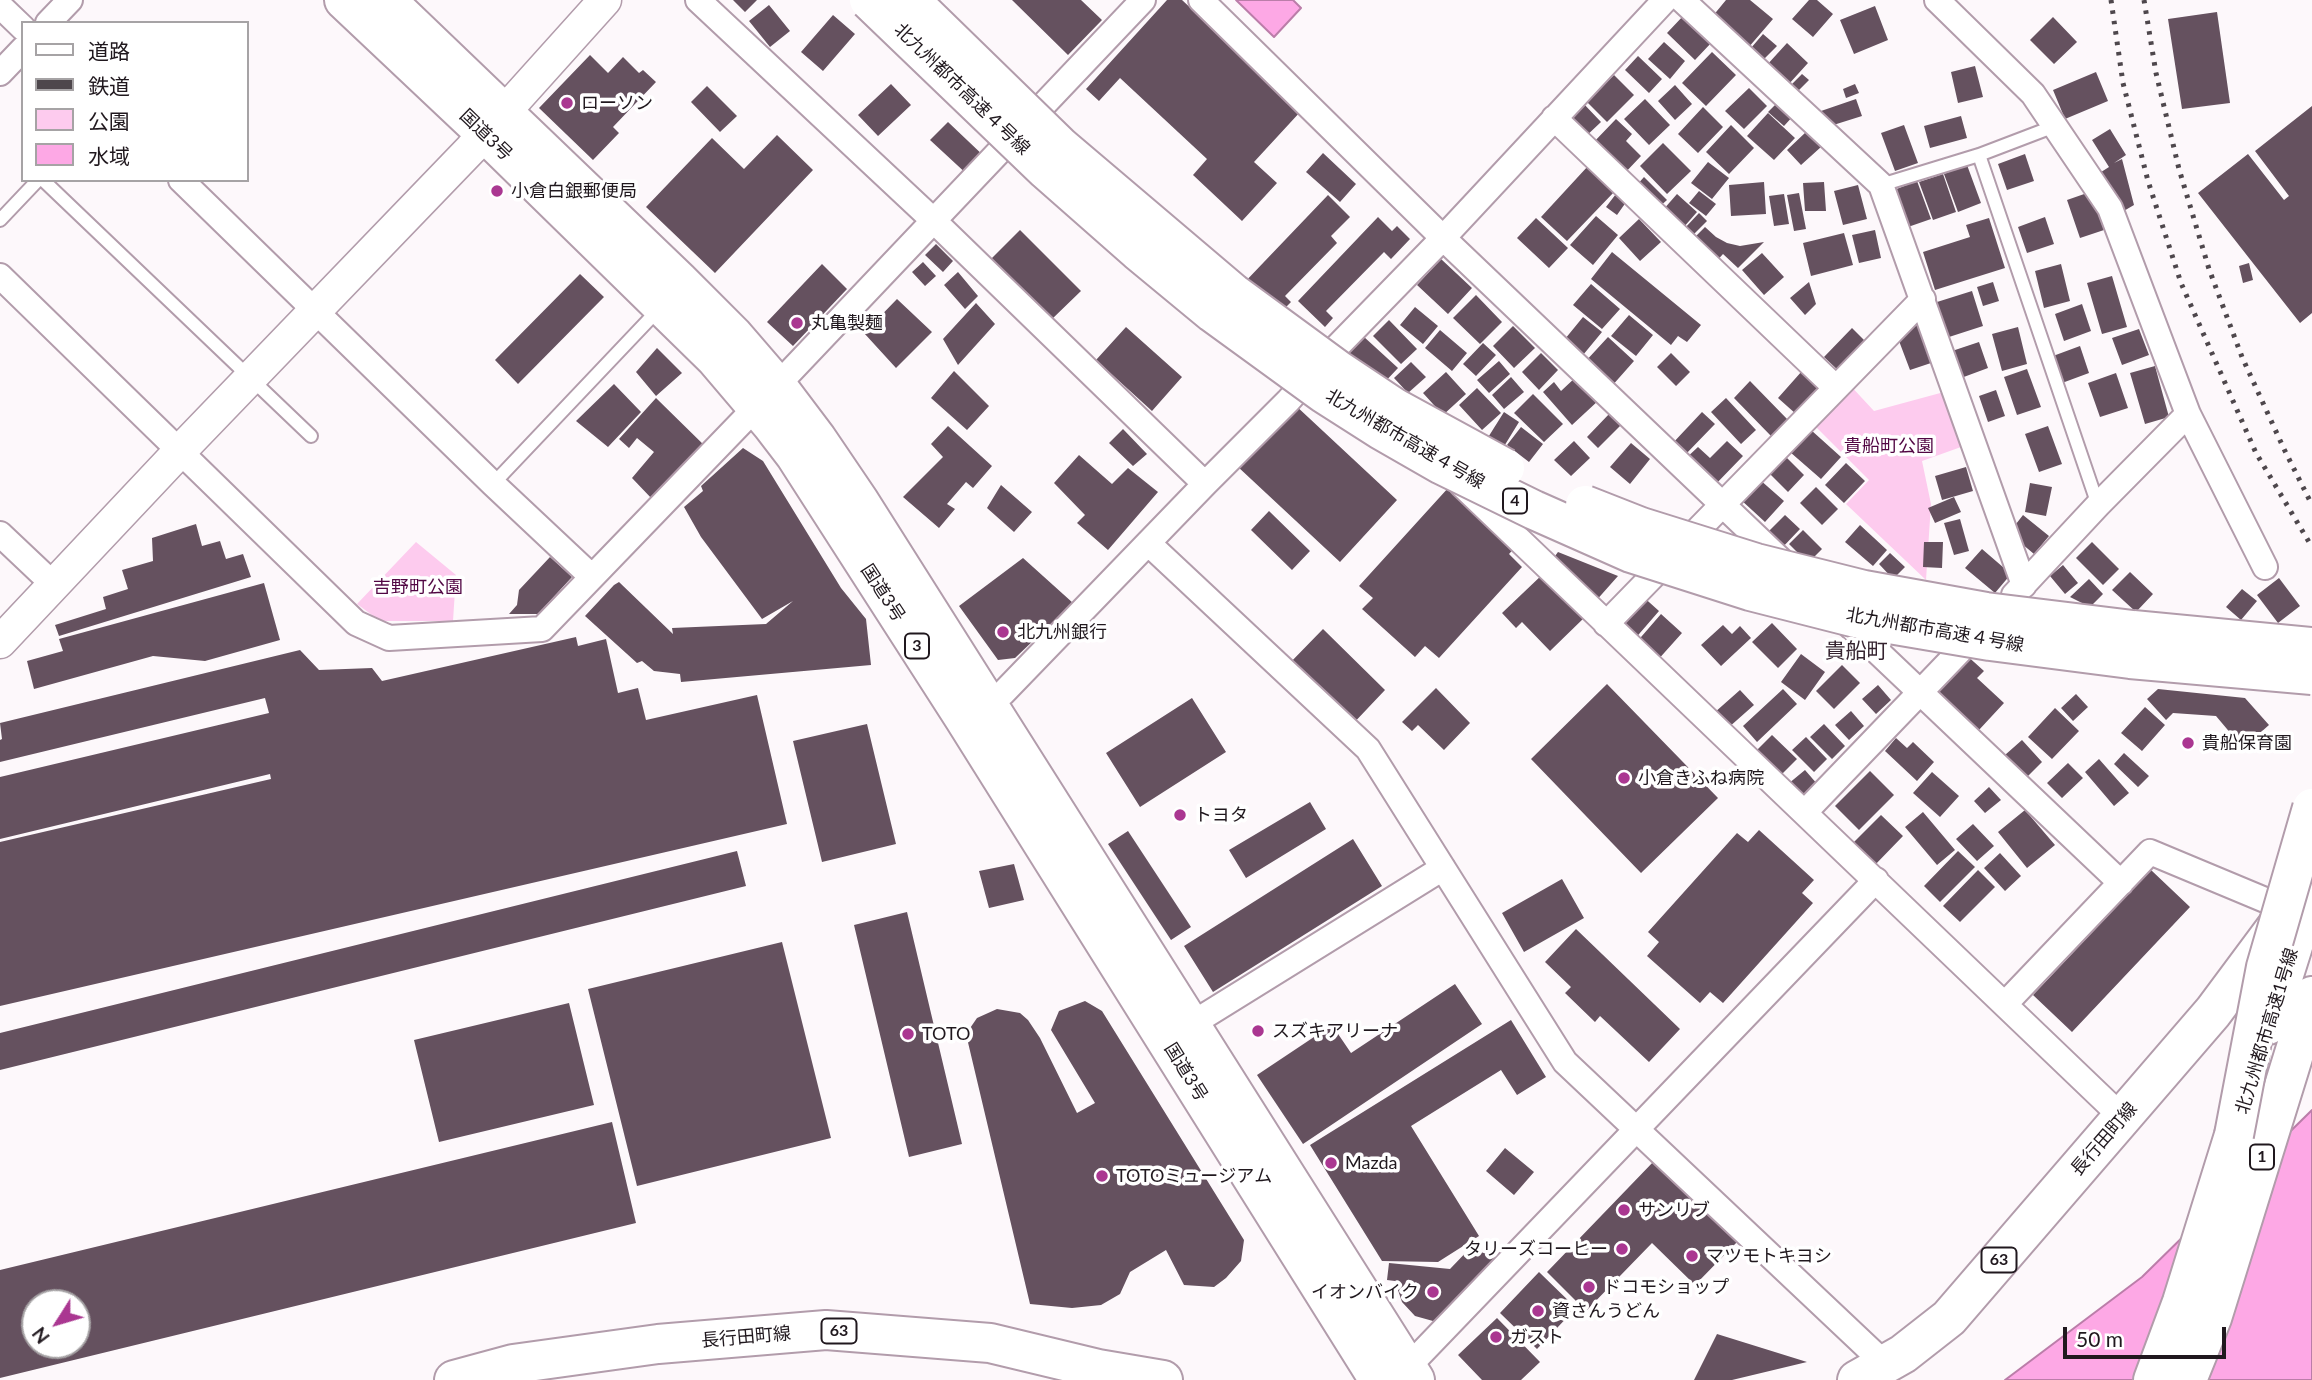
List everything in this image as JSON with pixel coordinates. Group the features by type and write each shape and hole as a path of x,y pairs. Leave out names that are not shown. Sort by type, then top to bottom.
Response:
{"main road":[{"name":"国道3号","path":"344,0 494,122 679,281 733,335 767,395 859,500 976,711 1401,1376"},
{"name":"国道3号","path":"386,0 662,306 715,358 767,395"},
{"name":"北九州都市高速４号線","path":"869,0 1046,170 1213,313 1323,393 1381,430 1442,465 1534,510 1632,553 1749,591 1860,619 1990,641 2130,659 2312,675"},
{"name":"北九州都市高速４号線","path":"910,0 1061,147 1233,293 1395,408 1546,490 1641,527 1730,555 1864,590 1986,612 2133,630 2312,647"},
{"name":"国道3号","path":"976,711 1190,1025 1401,1376"},
{"path":"2234,1135 2266,967 2312,808"},
{"name":"長行田町線","path":"1871,1372 1903,1354 1949,1318 2123,1118 2213,1012 2300,898 2312,863"},
{"name":"北九州都市高速1号線","path":"2234,1135 2300,898"},
{"name":"北九州都市高速1号線","path":"2187,1380 2212,1318 2312,996"},
{"path":"2212,1318 2245,1241 2312,1034"},
{"name":"1","path":"2153,1380 2182,1303 2234,1135"},
{"name":"長行田町線","path":"454,1380 513,1364 645,1346 826,1330 990,1343 1098,1369 1163,1380"}],"street":[{"path":"50,21 70,0"},
{"path":"0,642 494,122 605,0"},
{"path":"698,0 934,221 1205,484"},
{"path":"0,276 356,623 389,638 542,629 1143,0"},
{"path":"1201,0 1443,238 2121,883"},
{"path":"976,711 1003,693 1288,401 1665,0"},
{"path":"1682,0 1881,185 2024,585"},
{"path":"1937,0 2033,94 2110,208 2188,414 2265,567"},
{"path":"0,6 21,26"},
{"path":"0,73 21,51"},
{"path":"1554,118 1836,387"},
{"path":"183,182 592,577"},
{"path":"1605,624 1923,299"},
{"path":"1329,355 1605,624 2123,1118"},
{"path":"1805,812 2188,414"},
{"path":"0,534 54,585"},
{"path":"1148,543 1368,749 1566,1062 1636,1129 1871,1372"},
{"path":"2005,1004 2150,852 2300,898"},
{"path":"1190,1025 1443,868"},
{"path":"1401,1376 1876,880"}],"lane":[{"path":"1881,185 1979,156 2055,126"},
{"path":"1979,156 2098,505"},
{"path":"0,220 38,182"},
{"path":"42,182 311,436"},
{"path":"493,484 662,306"}],"green space":[{"name":"貴船町公園","path":"1848,383 1874,411 1944,392 1961,447 1922,461 1931,504 1926,580 1846,504 1869,480 1812,423"},
{"name":"吉野町公園","path":"416,542 456,575 453,621 380,621 357,604"}],"water":[{"path":"1236,0 1293,0 1301,8 1274,37"},
{"path":"2312,1110 2312,1380 2005,1380 2142,1277"}],"building":[{"path":"733,0 757,0 745,12"},
{"path":"1012,0 1081,0 1102,20 1068,55"},
{"path":"1167,0 1182,0 1301,111 1254,162 1277,183 1242,221 1193,175 1207,159 1120,78 1099,101 1086,89"},
{"path":"1726,0 1750,0 1773,19 1748,48 1712,17"},
{"path":"1809,0 1817,0 1833,14 1813,37 1792,19"},
{"path":"769,5 790,31 770,47 749,21"},
{"path":"1875,6 1888,40 1854,54 1840,20"},
{"path":"2217,12 2230,103 2182,109 2168,19"},
{"path":"833,15 855,34 823,71 801,52"},
{"path":"1684,15 1712,42 1695,60 1667,33"},
{"path":"2053,17 2077,42 2054,64 2030,40"},
{"path":"1763,34 1777,46 1763,60 1751,48"},
{"path":"1664,42 1685,61 1670,79 1648,59"},
{"path":"1787,43 1808,63 1788,85 1766,66"},
{"path":"1712,52 1736,75 1706,106 1682,83"},
{"path":"590,55 608,73 623,57 639,73 643,70 656,82 613,127 619,133 593,160 539,108"},
{"path":"1638,56 1662,79 1649,93 1625,70"},
{"path":"1975,66 1983,97 1958,103 1951,72"},
{"path":"2096,72 2108,101 2065,119 2053,90"},
{"path":"1802,74 1809,80 1797,92 1791,85"},
{"path":"1614,75 1634,95 1607,122 1587,102"},
{"path":"891,84 911,105 878,136 858,115"},
{"path":"1855,84 1859,93 1846,98 1843,89"},
{"path":"1675,85 1692,104 1675,120 1658,101"},
{"path":"707,86 737,116 720,132 691,102"},
{"path":"1749,88 1767,106 1744,129 1725,111"},
{"path":"1645,99 1670,125 1649,145 1624,119"},
{"path":"1856,99 1862,116 1827,127 1821,111"},
{"path":"1779,101 1794,115 1784,126 1768,112"},
{"path":"1582,102 1601,122 1583,139 1564,119"},
{"path":"2312,106 2312,313 2300,323 2198,193 2248,154 2284,200 2289,196 2255,151"},
{"path":"1703,107 1723,127 1698,153 1678,134"},
{"path":"1768,113 1795,138 1774,160 1747,136"},
{"path":"1961,116 1967,138 1930,148 1924,126"},
{"path":"1616,119 1632,134 1626,141 1641,156 1623,175 1591,145"},
{"path":"948,122 987,159 970,177 930,140"},
{"path":"1731,125 1754,148 1729,174 1706,152"},
{"path":"1904,125 1918,163 1895,171 1881,133"},
{"path":"2110,129 2126,155 2114,163 2122,159 2134,205 2122,212 2098,174 2109,167 2092,140"},
{"path":"1806,132 1821,147 1801,165 1787,150"},
{"path":"777,135 813,170 715,273 646,207 712,138 744,169"},
{"path":"1663,143 1691,171 1667,194 1640,166"},
{"path":"1323,153 1356,184 1340,202 1306,172"},
{"path":"2025,154 2034,181 2007,190 1998,164"},
{"path":"1708,162 1729,178 1712,199 1691,183"},
{"path":"1967,165 1981,203 1958,212 1944,174"},
{"path":"1588,166 1615,191 1567,241 1541,217"},
{"path":"1943,174 1956,212 1933,220 1919,182"},
{"path":"1644,177 1667,200 1658,208 1636,186"},
{"path":"1917,181 1931,219 1908,227 1894,190"},
{"path":"1764,182 1766,214 1731,216 1729,185"},
{"path":"1824,182 1826,211 1805,211 1803,183"},
{"path":"1858,185 1867,219 1843,225 1834,191"},
{"path":"1619,190 1629,198 1617,215 1606,207"},
{"path":"1699,191 1716,204 1706,216 1689,203"},
{"path":"2090,192 2104,230 2080,238 2067,200"},
{"path":"1799,193 1806,229 1794,231 1787,195"},
{"path":"1677,194 1697,212 1683,228 1663,210"},
{"path":"1784,194 1789,224 1774,226 1769,196"},
{"path":"1328,195 1350,217 1331,236 1337,243 1285,296 1291,302 1276,317 1242,285"},
{"path":"1699,213 1707,221 1691,237 1684,229"},
{"path":"1596,216 1618,235 1593,265 1570,245"},
{"path":"1378,217 1392,231 1397,226 1410,239 1391,259 1384,252 1326,311 1333,318 1325,327 1298,301"},
{"path":"2045,217 2054,244 2027,253 2018,227"},
{"path":"1536,218 1568,248 1549,268 1517,238"},
{"path":"1989,218 2005,268 1935,290 1923,252 1970,237 1966,225"},
{"path":"1639,219 1661,242 1640,261 1619,238"},
{"path":"1705,227 1727,243 1740,246 1764,242 1738,268 1723,254 1714,264 1691,241"},
{"path":"1020,230 1081,291 1051,320 991,259"},
{"path":"1875,230 1881,258 1859,263 1852,235"},
{"path":"1844,233 1853,265 1811,276 1803,243"},
{"path":"936,244 953,261 943,272 925,255"},
{"path":"1612,252 1701,325 1687,342 1678,336 1671,345 1591,279"},
{"path":"1762,253 1784,277 1764,295 1742,270"},
{"path":"1441,259 1472,288 1448,314 1417,285"},
{"path":"923,262 936,276 925,286 912,272"},
{"path":"2249,263 2253,280 2243,283 2239,266"},
{"path":"822,264 847,289 793,346 767,322"},
{"path":"2061,264 2070,301 2044,308 2035,271"},
{"path":"958,272 978,296 965,309 944,285"},
{"path":"580,274 604,297 518,384 495,360"},
{"path":"2112,276 2127,327 2102,334 2087,283"},
{"path":"1809,282 1816,304 1805,315 1790,298"},
{"path":"1993,282 1999,301 1983,306 1977,287"},
{"path":"1591,284 1620,309 1602,329 1573,305"},
{"path":"1972,291 1983,326 1949,337 1937,302"},
{"path":"1476,295 1502,322 1480,344 1453,318"},
{"path":"897,299 932,332 896,368 864,333"},
{"path":"976,303 995,324 958,365 943,339"},
{"path":"2082,304 2091,331 2064,341 2055,314"},
{"path":"1415,307 1438,326 1423,344 1400,325"},
{"path":"1629,315 1653,335 1636,356 1611,336"},
{"path":"1583,317 1602,332 1583,355 1565,339"},
{"path":"1389,320 1417,349 1401,364 1373,336"},
{"path":"1921,324 1934,362 1910,370 1896,333"},
{"path":"1513,326 1535,348 1514,368 1493,346"},
{"path":"1126,327 1182,377 1152,411 1096,360"},
{"path":"2018,327 2027,364 2002,371 1992,334"},
{"path":"1852,328 1868,344 1841,373 1824,357"},
{"path":"2139,329 2149,355 2122,365 2112,338"},
{"path":"1440,330 1467,353 1452,371 1425,348"},
{"path":"1363,336 1398,368 1382,385 1347,353"},
{"path":"1608,337 1634,361 1611,387 1584,363"},
{"path":"1979,342 1988,368 1961,378 1952,351"},
{"path":"1483,343 1496,355 1476,376 1463,364"},
{"path":"2080,346 2089,373 2062,383 2053,356"},
{"path":"657,348 682,373 656,396 636,372"},
{"path":"1541,353 1558,370 1539,390 1522,372"},
{"path":"1671,353 1690,372 1676,386 1657,367"},
{"path":"1499,361 1510,374 1489,393 1477,380"},
{"path":"1411,362 1426,377 1408,393 1394,378"},
{"path":"2155,366 2169,417 2145,424 2130,373"},
{"path":"2027,369 2041,407 2017,415 2004,377"},
{"path":"954,371 989,406 967,430 931,398"},
{"path":"1802,371 1820,387 1796,414 1778,398"},
{"path":"1446,372 1466,394 1443,415 1423,393"},
{"path":"2116,373 2128,408 2100,417 2088,383"},
{"path":"1577,376 1599,400 1572,425 1543,392 1554,382 1561,391"},
{"path":"1511,377 1524,392 1504,409 1492,395"},
{"path":"1750,381 1788,420 1771,436 1734,398"},
{"path":"614,384 641,412 608,447 576,421"},
{"path":"1477,388 1501,413 1482,430 1459,405"},
{"path":"1996,390 2005,416 1988,422 1979,396"},
{"path":"1533,394 1563,424 1544,442 1514,413"},
{"path":"656,398 709,450 653,500 632,478 654,452 637,438 629,448 619,439"},
{"path":"1726,398 1756,430 1741,444 1711,412"},
{"path":"1294,404 1397,500 1340,562 1237,466"},
{"path":"1504,412 1519,422 1503,448 1487,439"},
{"path":"1702,412 1715,424 1683,457 1671,445"},
{"path":"1610,413 1622,424 1598,448 1587,437"},
{"path":"948,426 992,466 973,488 966,482 947,504 955,509 939,528 903,497 943,457 931,444"},
{"path":"2048,426 2062,464 2039,472 2025,434"},
{"path":"1521,427 1543,444 1529,462 1507,445"},
{"path":"1123,429 1147,454 1133,466 1109,443"},
{"path":"1811,430 1841,457 1821,479 1790,452"},
{"path":"1574,441 1590,458 1571,476 1554,460"},
{"path":"1727,441 1743,456 1713,487 1684,460 1698,447 1710,458"},
{"path":"1631,443 1650,459 1630,484 1610,467"},
{"path":"743,448 763,461 841,588 866,619 871,665 681,682 680,674 654,671 642,661 637,663 585,616 619,582 673,634 672,628 766,624 793,601 762,619 701,537 684,507 703,491 701,486"},
{"path":"1782,453 1804,475 1788,492 1766,470"},
{"path":"1079,455 1112,484 1128,468 1158,492 1108,550 1077,523 1085,515 1054,483"},
{"path":"1846,463 1865,481 1844,503 1825,485"},
{"path":"1966,467 1973,491 1942,500 1935,476"},
{"path":"1759,479 1784,501 1765,522 1740,499"},
{"path":"2030,483 2052,487 2046,516 2025,512"},
{"path":"1001,485 1032,512 1014,532 987,508"},
{"path":"1449,487 1520,542 1509,554 1522,567 1439,658 1425,646 1415,657 1362,609 1373,598 1359,586"},
{"path":"1816,487 1838,509 1822,525 1800,503"},
{"path":"1954,497 1961,512 1935,523 1928,508"},
{"path":"1269,511 1310,551 1292,570 1251,530"},
{"path":"1785,515 1800,529 1780,550 1765,535"},
{"path":"2023,515 2049,536 2034,554 2009,533"},
{"path":"1960,519 1969,551 1954,555 1944,523"},
{"path":"196,524 202,546 220,541 226,559 243,554 251,577 59,636 55,625 106,609 103,597 128,589 122,570 153,561 152,538"},
{"path":"1860,525 1887,550 1873,566 1845,542"},
{"path":"1803,530 1822,549 1808,563 1789,544"},
{"path":"1924,542 1943,542 1942,568 1923,567"},
{"path":"2092,542 2119,569 2103,585 2076,558"},
{"path":"1982,549 2011,574 1995,593 1965,568"},
{"path":"1558,552 1618,576 1594,603 1549,564"},
{"path":"1890,553 1905,567 1893,579 1879,564"},
{"path":"550,557 572,577 538,614 509,614 517,605 519,590"},
{"path":"1023,558 1073,603 1015,658 998,660 959,606"},
{"path":"2063,565 2078,583 2065,594 2050,576"},
{"path":"2130,572 2153,594 2136,612 2112,590"},
{"path":"1544,573 1586,616 1550,651 1522,622 1516,628 1502,613"},
{"path":"2279,578 2300,606 2278,623 2257,595"},
{"path":"2089,579 2103,594 2090,607 2070,597"},
{"path":"264,583 280,640 205,661 153,656 34,689 27,661 63,651 59,639"},
{"path":"2242,589 2257,601 2241,620 2226,607"},
{"path":"1640,594 1659,611 1633,641 1614,624"},
{"path":"1661,614 1682,633 1656,662 1635,644"},
{"path":"1772,623 1797,649 1778,668 1752,642"},
{"path":"1723,625 1732,634 1740,626 1751,638 1721,666 1701,645"},
{"path":"1323,629 1385,690 1349,728 1286,667"},
{"path":"576,637 578,646 606,639 618,693 638,688 646,720 757,695 787,824 0,1006 0,842 271,779 270,774 0,839 0,777 269,713 265,698 0,762 0,723 300,650 319,670 372,668 382,681"},
{"path":"1964,653 1984,671 1977,678 2004,703 1978,731 1931,689"},
{"path":"1801,654 1825,672 1805,700 1781,682"},
{"path":"1842,665 1860,683 1834,709 1816,691"},
{"name":"小倉きふね病院","path":"1607,684 1718,798 1641,873 1531,759"},
{"path":"1878,685 1891,700 1876,714 1862,699"},
{"path":"1436,688 1470,723 1444,750 1418,725 1412,731 1402,722"},
{"path":"1783,689 1797,704 1757,742 1743,726"},
{"path":"2158,689 2245,698 2269,725 2243,748 2216,716 2173,713 2166,720 2147,699"},
{"path":"1740,690 1754,705 1728,728 1714,713"},
{"path":"2076,694 2088,707 2073,721 2061,708"},
{"path":"1192,698 1226,752 1140,807 1106,753"},
{"path":"2145,707 2165,725 2142,751 2121,733"},
{"path":"2055,708 2079,731 2052,759 2028,737"},
{"path":"1851,711 1864,726 1849,740 1835,725"},
{"path":"867,724 896,844 822,862 793,741"},
{"path":"1824,724 1845,746 1832,759 1810,737"},
{"path":"1772,735 1797,759 1780,776 1755,752"},
{"path":"1806,737 1827,759 1814,772 1792,750"},
{"path":"1896,738 1907,748 1913,742 1934,762 1917,781 1885,751"},
{"path":"2022,740 2042,762 2026,778 2005,755"},
{"path":"2124,753 2149,776 2138,787 2114,764"},
{"path":"2099,759 2129,793 2114,806 2085,772"},
{"path":"2068,763 2083,778 2062,798 2047,783"},
{"path":"1805,770 1818,785 1802,799 1788,784"},
{"path":"1870,771 1894,795 1859,830 1835,806"},
{"path":"1932,772 1959,796 1940,817 1913,793"},
{"path":"1989,787 2001,800 1985,813 1974,801"},
{"path":"1310,802 1326,829 1246,878 1229,850"},
{"path":"2025,810 2055,845 2027,868 1998,832"},
{"path":"1923,812 1955,850 1937,865 1905,827"},
{"path":"1881,815 1903,836 1873,867 1851,845"},
{"path":"1973,824 1994,846 1977,861 1956,839"},
{"path":"1759,830 1814,880 1802,893 1813,903 1723,1003 1710,992 1700,1003 1647,956 1659,942 1648,932 1737,833 1748,842"},
{"path":"1128,831 1191,927 1171,940 1108,844"},
{"path":"1353,839 1382,886 1213,992 1184,946"},
{"path":"737,851 746,886 0,1070 0,1033"},
{"path":"1958,851 1975,867 1940,902 1924,886"},
{"path":"2000,853 2021,876 2005,891 1984,868"},
{"path":"1014,864 1024,900 989,908 979,871"},
{"path":"1978,870 1995,887 1960,922 1943,906"},
{"path":"2151,870 2190,907 2072,1032 2033,995"},
{"path":"1562,879 1584,918 1524,952 1502,913"},
{"name":"TOTO","path":"907,912 962,1144 909,1157 854,925"},
{"path":"1576,929 1680,1029 1649,1062 1600,1016 1595,1022 1565,993 1571,987 1545,962"},
{"path":"782,942 831,1138 637,1186 588,989"},
{"path":"1455,984 1482,1024 1303,1144 1257,1075 1332,1025 1351,1053"},
{"name":"TOTOミュージアム","path":"1085,1001 1102,1011 1244,1240 1241,1261 1214,1287 1184,1285 1166,1250 1130,1272 1120,1294 1101,1305 1072,1308 1030,1304 966,1034 977,1018 997,1009 1020,1013 1040,1038 1077,1113 1095,1103 1051,1030 1059,1011"},
{"path":"569,1003 594,1105 439,1142 414,1040"},
{"path":"1511,1020 1546,1077 1517,1095 1501,1070 1411,1126 1479,1236 1438,1262 1382,1261 1310,1145"},
{"path":"612,1122 636,1223 91,1356 91,1289 21,1289 21,1359 78,1359 0,1378 0,1270"},
{"path":"1505,1148 1534,1172 1514,1195 1486,1171"},
{"path":"1655,1160 1738,1241 1695,1285 1652,1243 1586,1311 1547,1272"},
{"name":"イオンバイク","path":"1474,1244 1483,1253 1488,1249 1497,1257 1443,1316 1433,1321 1415,1316 1402,1302 1395,1281 1387,1280 1389,1263 1450,1269"},
{"name":"資さんうどん","path":"1539,1272 1576,1308 1537,1349 1500,1313"},
{"name":"ガスト","path":"1497,1318 1540,1362 1521,1380 1482,1380 1458,1355"},
{"path":"1717,1334 1807,1362 1732,1380 1694,1380"}],"railway":[{"path":"2111,0 2123,83 2148,181 2181,283 2256,453 2312,547"},
{"path":"2144,0 2156,73 2179,169 2209,269 2242,357 2312,505"}],"place":[{"name":"ローソン","path":"567,103"},
{"name":"小倉白銀郵便局","path":"497,191"},
{"name":"丸亀製麺","path":"797,323"},
{"name":"北九州銀行","path":"1003,632"},
{"name":"貴船保育園","path":"2188,743"},
{"name":"小倉きふね病院","path":"1624,778"},
{"name":"トヨタ","path":"1180,815"},
{"name":"スズキアリーナ","path":"1258,1031"},
{"name":"TOTO","path":"908,1034"},
{"name":"Mazda","path":"1331,1163"},
{"name":"TOTOミュージアム","path":"1102,1176"},
{"name":"サンリブ","path":"1624,1210"},
{"name":"タリーズコーヒー","path":"1622,1249"},
{"name":"マツモトキヨシ","path":"1692,1256"},
{"name":"ドコモショップ","path":"1589,1287"},
{"name":"イオンバイク","path":"1433,1292"},
{"name":"資さんうどん","path":"1538,1311"},
{"name":"ガスト","path":"1496,1337"}],"district":[{"name":"貴船町","path":"1856,651"}]}
